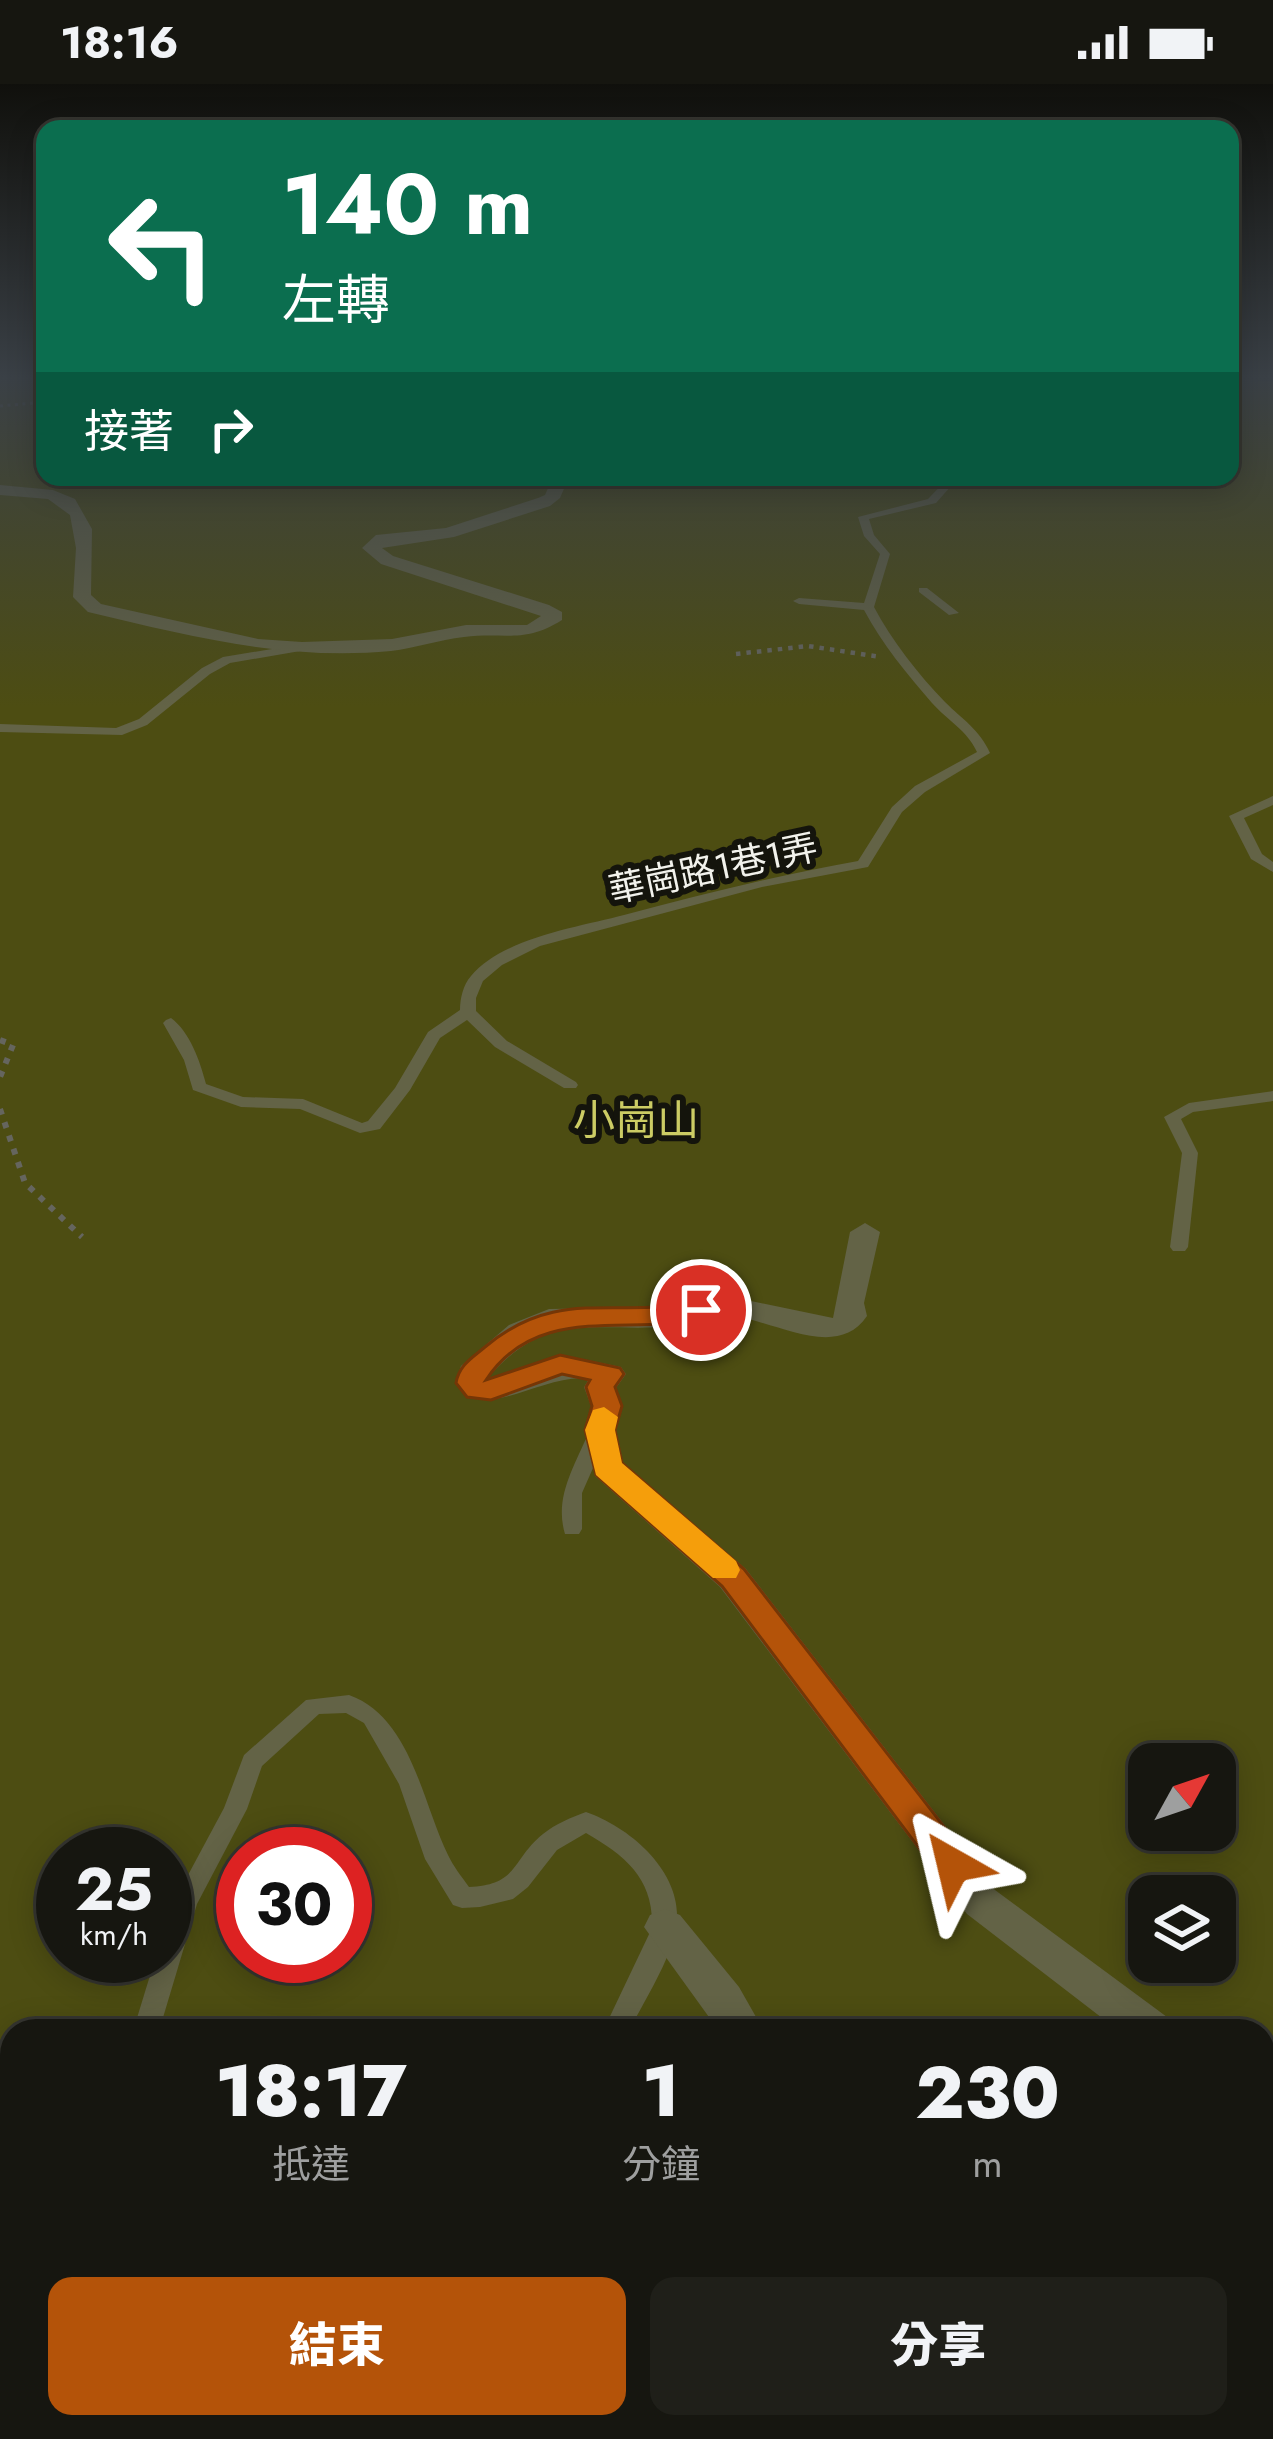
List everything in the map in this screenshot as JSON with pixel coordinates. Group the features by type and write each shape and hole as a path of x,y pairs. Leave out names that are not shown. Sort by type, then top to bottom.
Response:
{"street":[{"path":"0,490 57,497 79,513 87,526 82,597 95,608 258,645 302,648 392,644 466,632 531,631 550,622 554,616 542,609 387,560 371,548 382,539 448,532 544,502 556,488"},
{"path":"865,1232 849,1303 852,1316 844,1325 830,1328 727,1306 671,1316 550,1319 520,1333 472,1373 471,1383 477,1390 491,1390 560,1364 610,1374 601,1387 607,1406 600,1430 607,1468 733,1578 981,1902 1136,2019"},
{"path":"665,1927 735,2019"}],"lane":[{"path":"799,601 868,607 885,554 868,536 863,517 932,501 944,488"},
{"path":"922,590 953,613"},
{"name":"華崗路1巷1弄","path":"468,1012 476,980 497,962 535,943 761,883 863,864 897,810 920,789 984,753 980,741 941,705 879,629 868,607"},
{"path":"0,728 118,732 143,722 206,671 227,661 302,648"},
{"path":"1273,800 1236,816 1256,856 1273,868"},
{"path":"171,1023 193,1060 199,1087 241,1102 303,1104 360,1128 374,1125 402,1090 434,1035 468,1012 501,1044 570,1085"},
{"path":"1179,1247 1190,1153 1172,1117 1189,1108 1273,1096"},
{"path":"572,1529 572,1493 600,1430"},
{"path":"150,2019 185,1903 235,1809 252,1761 314,1706 349,1704 372,1717 410,1781 437,1858 462,1898 495,1898 519,1886 548,1842 586,1822 625,1842 657,1882 665,1927 622,2019"}],"path":[{"path":"736,654 787,646 874,658 902,652"},
{"path":"0,1040 13,1045 0,1077"},
{"path":"0,1109 14,1172 41,1206 82,1237"}],"green space":[{"name":"小崗山","path":"0,488 1273,488 1273,2019 0,2019"}],"slow traffic":[{"path":"604,1417 600,1430 607,1468 724,1570"}],"route":[{"path":"701,1310 671,1316 550,1319 520,1333 472,1373 471,1383 477,1390 491,1390 560,1364 610,1374 601,1387 607,1406 600,1430 607,1468 733,1578 953,1865"}]}
